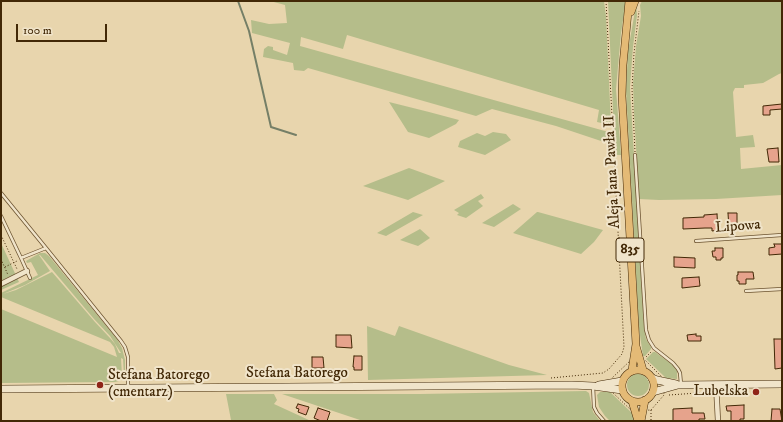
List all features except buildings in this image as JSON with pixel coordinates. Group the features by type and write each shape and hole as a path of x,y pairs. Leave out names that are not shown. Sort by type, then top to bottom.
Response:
{"main road":[{"name":"Aleja Jana Pawła II","path":"629,1 624,52 622,96 636,344 643,370"},
{"name":"Aleja Jana Pawła II","path":"628,22 635,1"},
{"name":"Aleja Jana Pawła II","path":"632,370 636,344"},
{"path":"632,370 643,370 649,373 652,378 654,384 653,392 650,397 638,402 626,397 622,390 622,381 626,374 632,370"},
{"path":"632,400 638,421"},
{"path":"642,421 645,400"}],"street":[{"path":"1,284 27,272"},
{"path":"652,378 680,385 716,388 782,384"},
{"name":"Stefana Batorego","path":"593,386 622,381"},
{"path":"653,392 680,385"},
{"name":"Stefana Batorego","path":"1,389 593,386 622,390"},
{"path":"716,388 718,421"}],"lane":[{"path":"635,155 646,330 649,340 654,348 677,367 680,373 680,385"},
{"path":"1,192 125,347 128,357 128,389"},
{"path":"1,201 5,198"},
{"path":"1,216 30,278"},
{"name":"Lipowa","path":"696,241 782,235"},
{"path":"21,259 46,248"},
{"path":"746,291 782,288"},
{"path":"593,386 594,407 604,421"}],"path":[{"path":"549,386 550,379 552,377 603,373 609,369 622,354 624,347 606,1"},
{"path":"635,155 632,89 634,53 639,18"},
{"path":"1,235 20,275"},
{"path":"1,259 10,279"},
{"path":"5,267 21,259"},
{"path":"654,348 643,360 662,376 664,380"},
{"path":"612,380 612,378 631,360"},
{"path":"664,395 716,388"},
{"path":"612,390 631,411 634,412"},
{"path":"651,421 651,410 664,395 664,390"},
{"path":"645,410 651,410"}],"green space":[{"path":"270,1 604,1 611,125 597,122 599,110 347,35 343,49 301,37 300,46 612,133 610,144 556,126 492,109 476,116 308,68 304,71 294,70 293,63 263,57 264,49 268,46 273,47 273,50 287,55 290,43 252,33 251,20 269,24 287,23 285,5"},
{"path":"608,1 626,1 621,33 616,89 621,155 615,155"},
{"path":"642,1 781,1 782,73 763,83 744,85 744,88 735,88 733,92 736,137 753,135 755,147 740,148 741,169 782,165 782,195 716,199 639,199 633,83 636,46 641,16 640,5"},
{"path":"636,5 637,15 630,87 644,327 646,339 651,347 645,356 643,356 639,328 626,91 628,51"},
{"path":"389,102 459,120 456,124 429,138 408,132"},
{"path":"493,132 506,134 511,140 485,155 458,147 460,141 477,133 485,136"},
{"path":"409,168 445,181 408,200 363,186"},
{"path":"481,194 484,198 478,201 483,206 466,218 457,215 459,213 454,210"},
{"path":"513,204 521,209 494,227 482,223"},
{"path":"413,212 423,215 386,236 377,233"},
{"path":"537,212 603,230 594,242 581,254 513,233"},
{"path":"420,229 430,238 418,246 400,240"},
{"path":"1,243 19,282 1,290"},
{"path":"40,253 45,253 49,256 117,339 122,348 125,360 124,376 123,359 121,358 122,376 119,381 1,383 1,309 117,357 114,347 110,342 1,297 1,293 38,275 31,262 27,263 26,261","holes":["40,255 110,336 121,353 119,353 115,344 52,272 16,290 3,294 25,285 50,271"]},
{"path":"367,326 395,336 399,326 509,365 547,375 368,380"},
{"path":"653,352 673,365 677,371 677,379 666,378 646,359"},
{"path":"638,374 646,377 649,385 646,393 638,396 630,393 627,385 630,377"},
{"path":"586,391 589,393 593,412 600,421 363,421 282,394 420,394"},
{"path":"600,392 610,392 634,415 634,421 610,421 599,407 597,395"},
{"path":"226,394 274,394 277,400 274,404 311,421 233,421 231,420"}],"waterway":[{"path":"238,1 249,31 271,127 296,135"}],"place":[{"name":"Stefana Batorego (cmentarz)","path":"100,385"},
{"name":"Lubelska","path":"756,392"}]}
